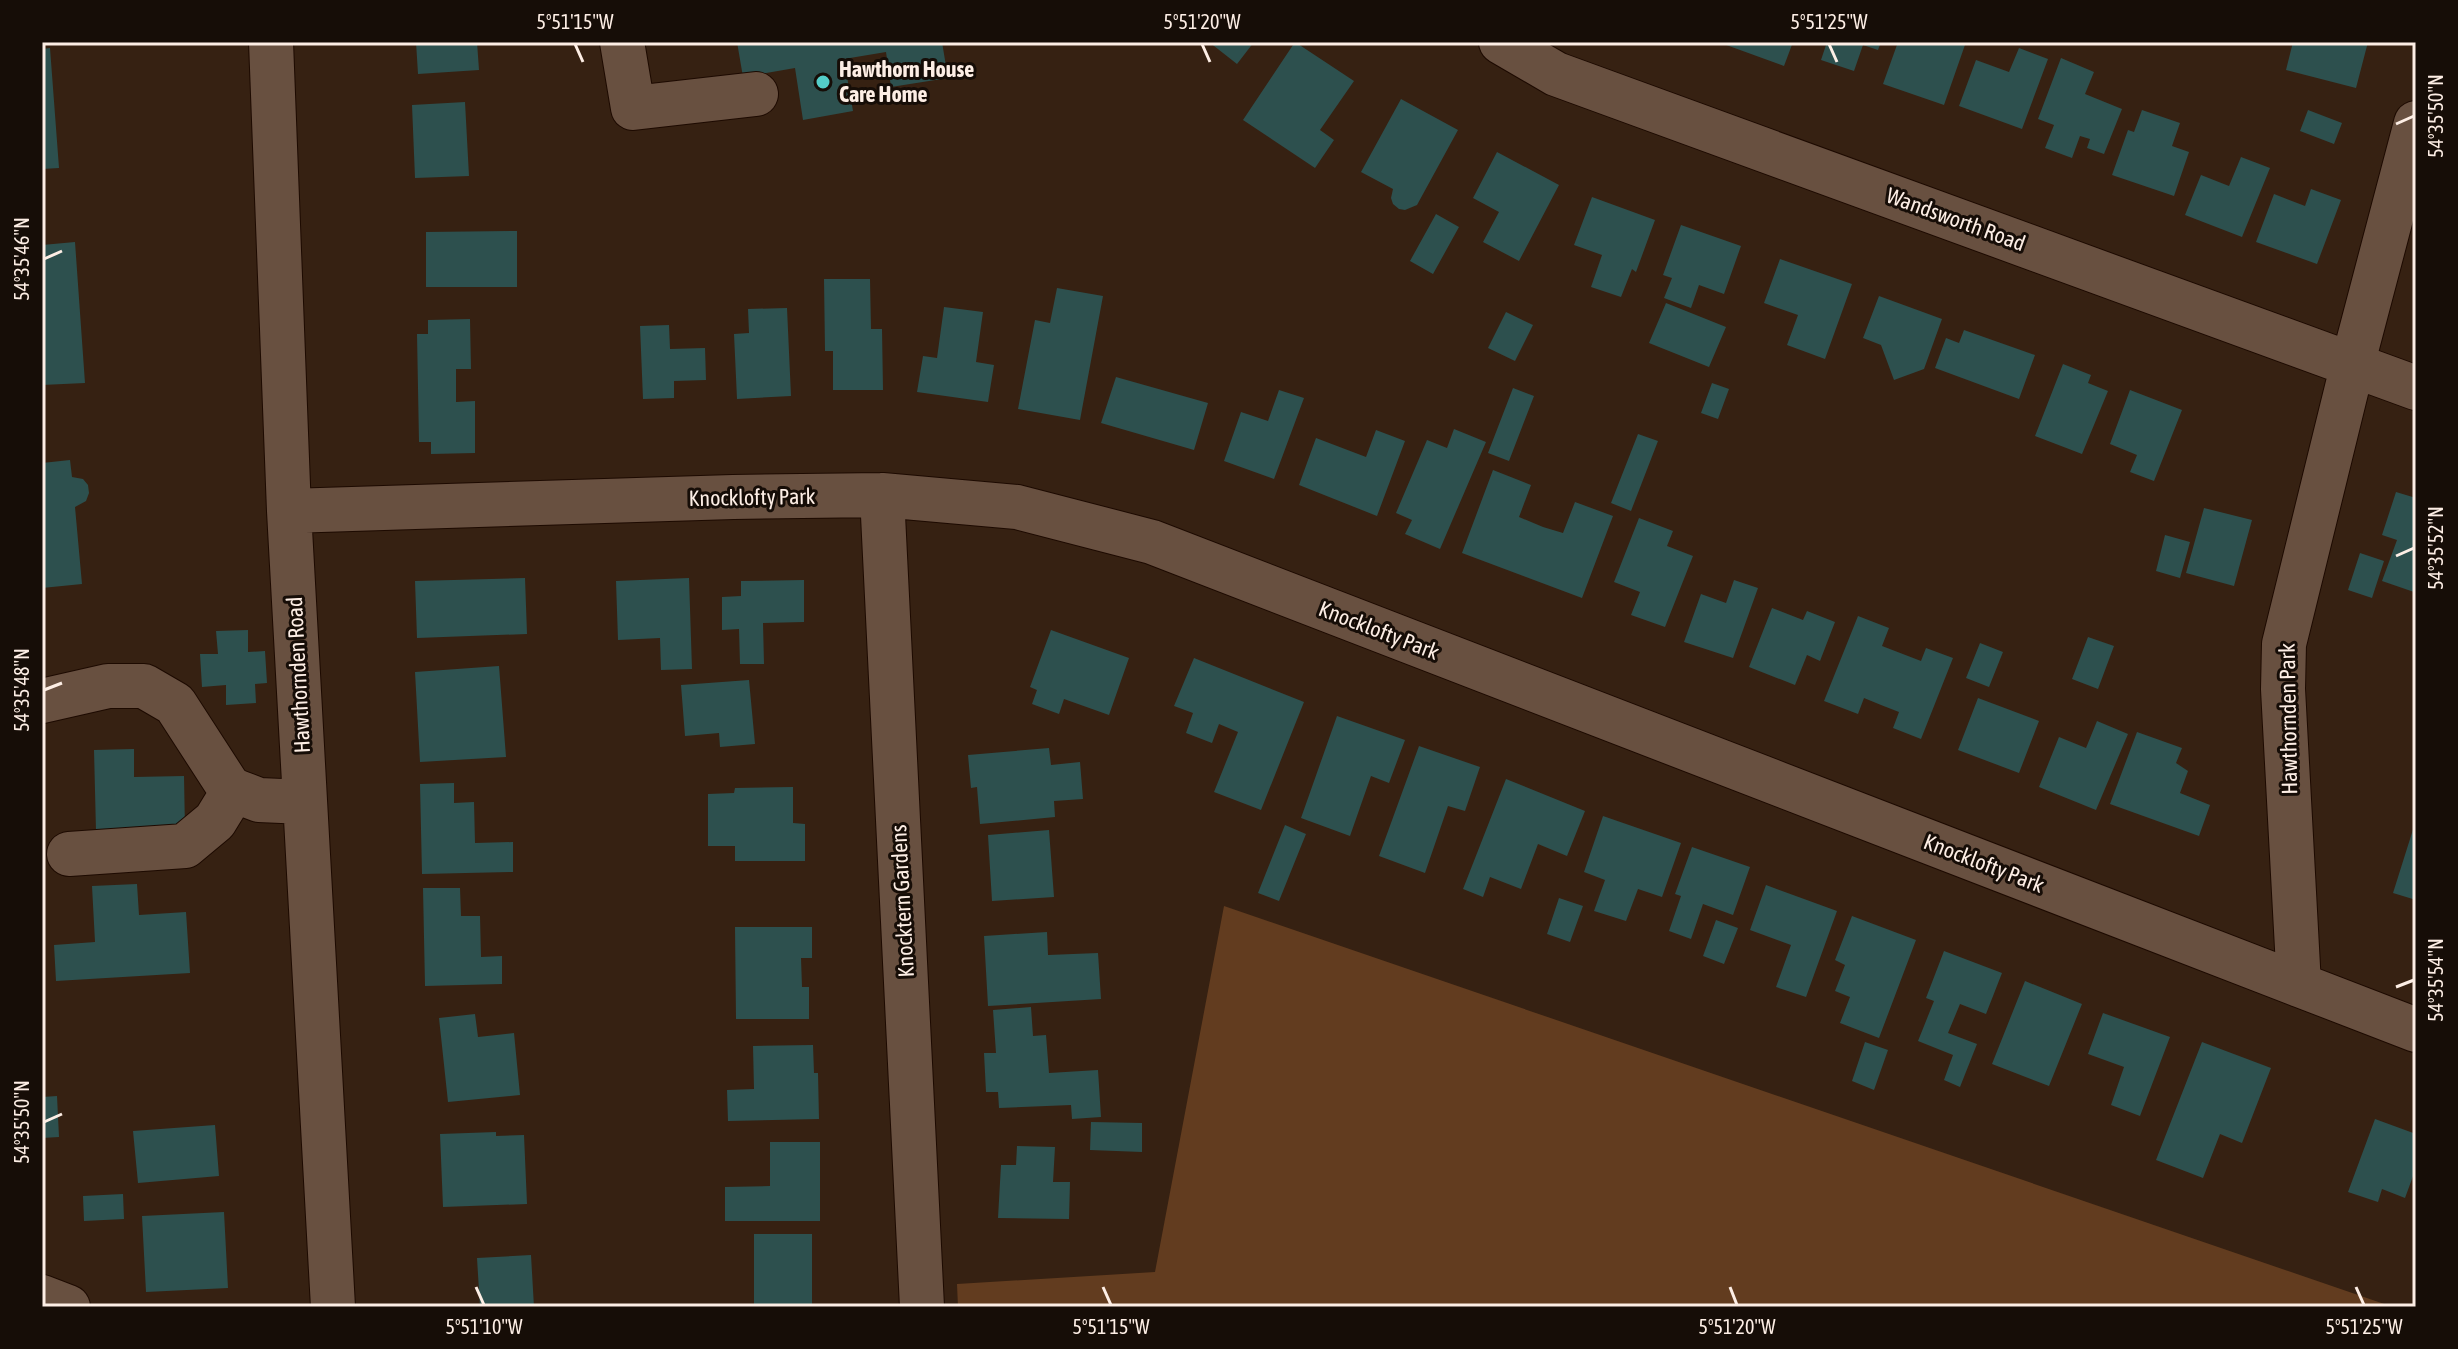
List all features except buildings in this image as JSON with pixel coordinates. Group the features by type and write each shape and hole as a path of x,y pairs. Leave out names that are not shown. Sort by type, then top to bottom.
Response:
{"street":[{"name":"Hawthornden Road","path":"271,42 289,511 333,1307"},
{"path":"622,42 633,108 756,94"},
{"name":"Wandsworth Road","path":"1501,42 1556,74 2416,388"},
{"name":"Hawthornden Park","path":"2299,985 2283,689 2284,644 2416,123"},
{"name":"Knocklofty Park","path":"289,511 882,495 1017,507 1152,542 2416,1030"},
{"name":"Knocktern Gardens","path":"882,495 922,1307"},
{"path":"42,701 108,686 144,686 175,704 230,789 259,800 305,802"},
{"path":"69,854 185,846 215,821 234,790"},
{"path":"42,1297 68,1307"},
{"path":"316,1307 333,1307"}],"shaded area":[{"path":"1224,906 2393,1307 958,1307 957,1284 1155,1272"}],"place":[{"name":"Hawthorn House Care Home","path":"823,82"}]}
